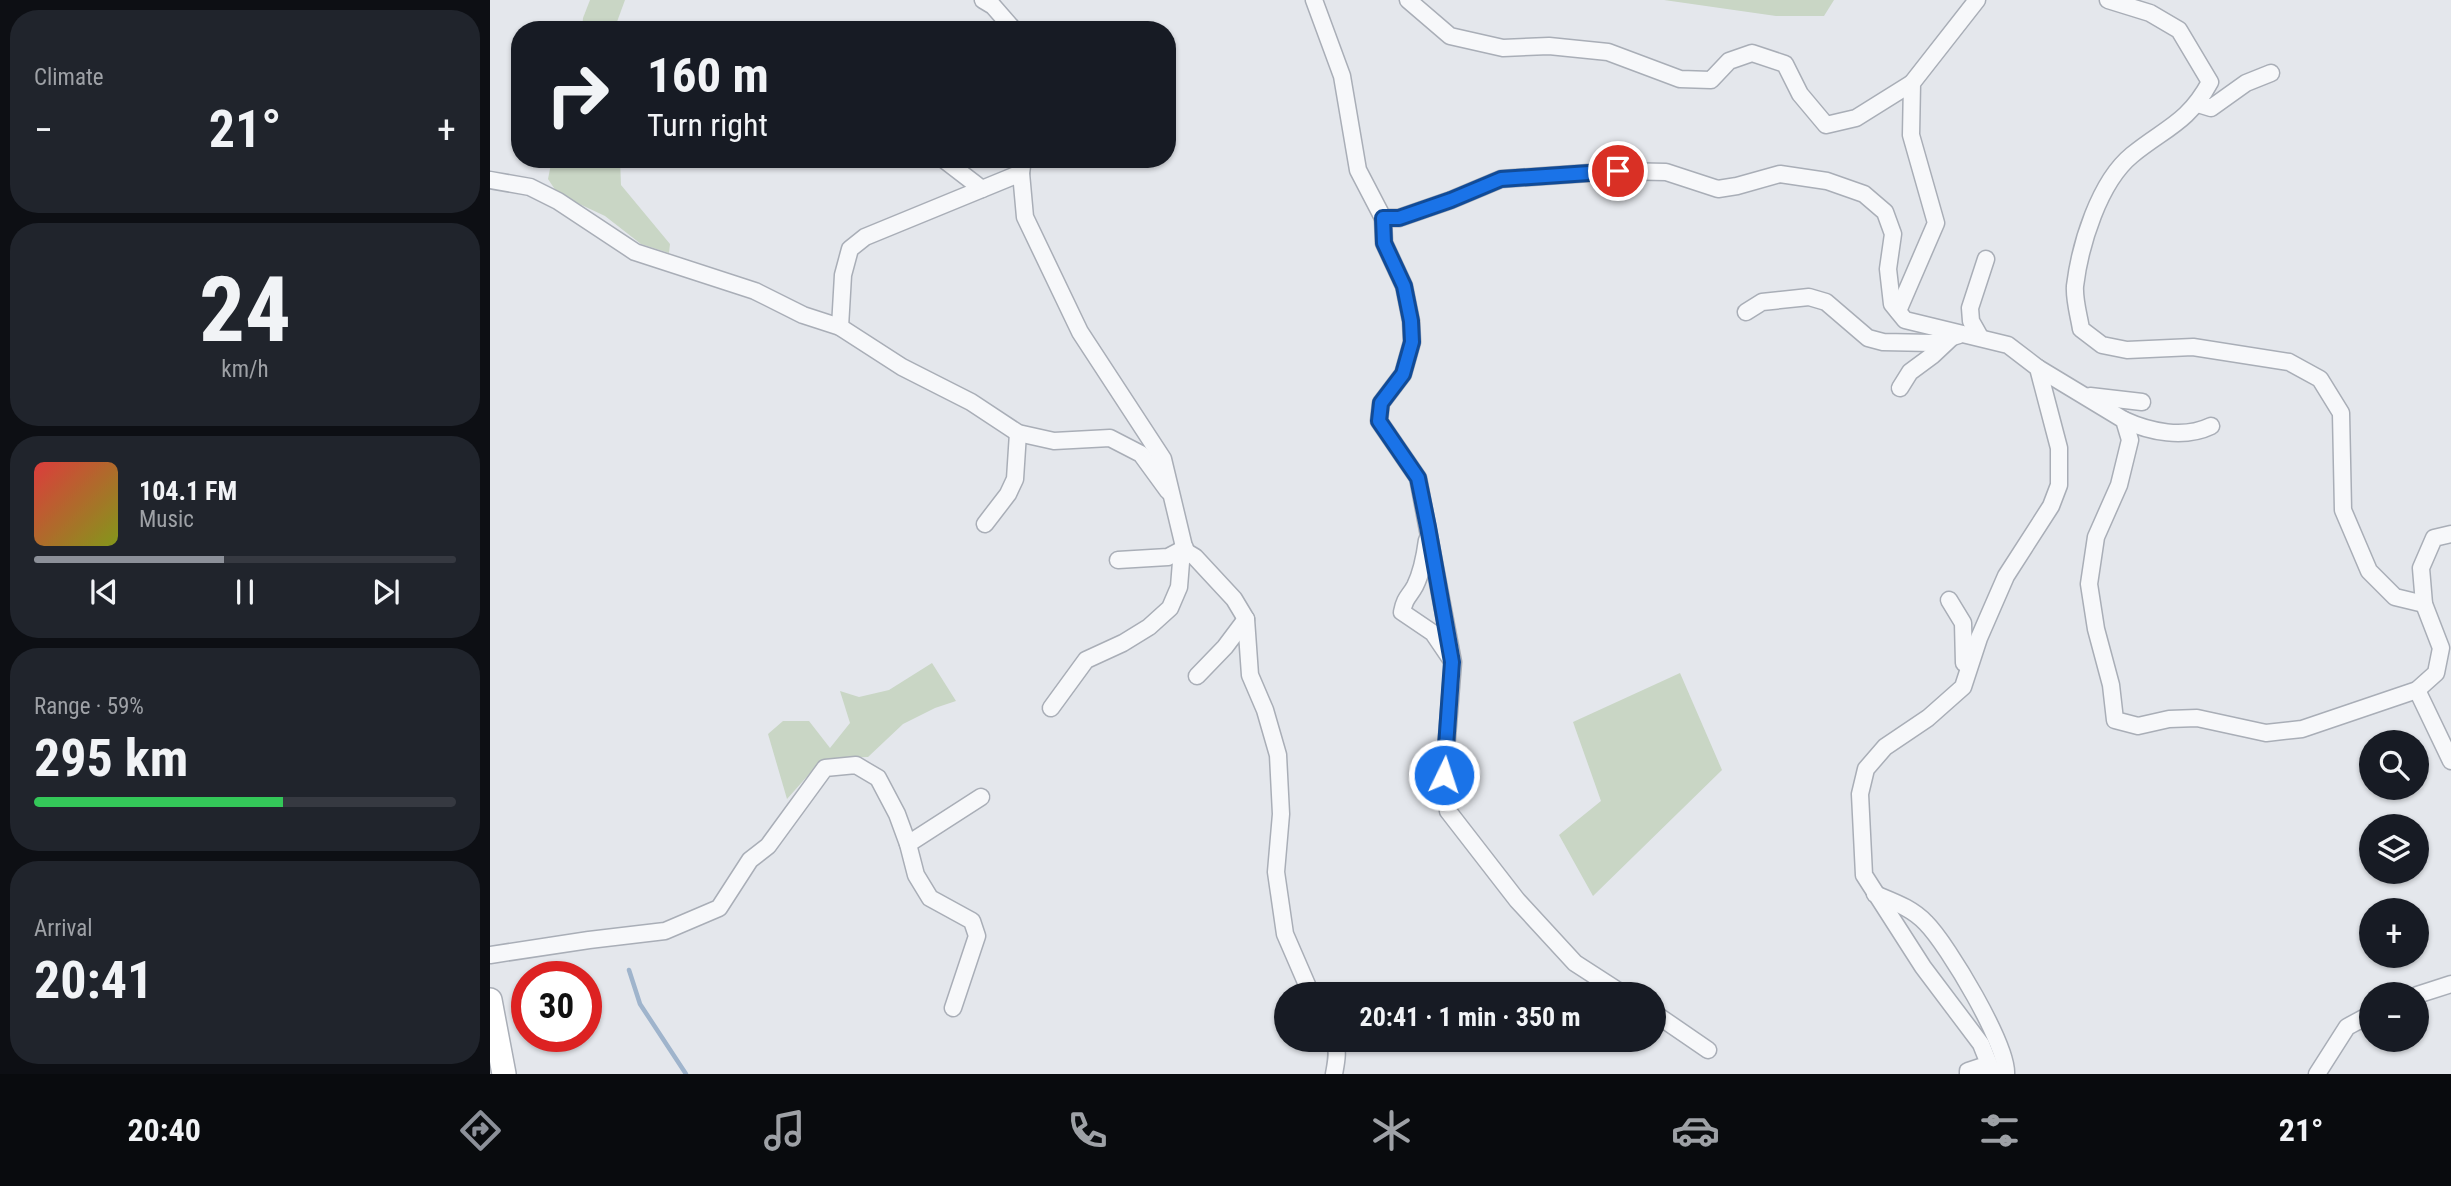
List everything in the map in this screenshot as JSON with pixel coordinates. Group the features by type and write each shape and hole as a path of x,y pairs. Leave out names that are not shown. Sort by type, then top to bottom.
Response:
{"street":[{"path":"983,0 993,6 1006,21"},
{"path":"1314,0 1342,76 1357,170 1383,218 1384,243 1404,286 1411,321 1412,342 1403,374 1381,403 1379,421 1418,478 1452,662 1444,775 1448,811 1517,900 1575,963 1604,982"},
{"path":"1408,0 1450,36 1503,48 1549,46 1608,52 1679,79 1711,80 1729,61 1752,53 1785,64 1800,94 1826,125 1856,118 1912,83 1977,0"},
{"path":"2108,0 2150,13 2179,30 2210,82 2198,104 2175,126 2132,155 2115,171 2087,228 2075,289 2081,329 2102,345 2127,350 2193,347 2289,362 2320,379 2341,413 2343,510 2369,571 2395,597 2424,604"},
{"path":"2198,104 2211,108 2246,83 2271,73"},
{"path":"1898,312 1936,223 1910,135 1912,83"},
{"path":"955,168 982,189"},
{"path":"840,327 843,275 850,249 865,237 982,189 1019,168"},
{"path":"1022,168 1025,217 1080,332 1163,459 1185,550 1181,562 1180,587 1170,608 1132,638 1086,660 1051,708"},
{"path":"1383,218 1399,218 1501,179 1618,171 1666,172 1718,189 1780,174 1827,181 1864,194 1885,212 1893,234 1888,270 1892,304 1905,320 2008,345 2080,395 2143,429 2197,432 2211,426"},
{"path":"490,180 530,187 635,252 755,292 803,315 840,327 902,368 971,402 1018,433 1054,440 1110,438 1141,454 1173,498"},
{"path":"1900,388 1910,372 1966,336 1971,321 1970,307 1986,259"},
{"path":"1746,312 1762,302 1809,297 1826,302 1868,338 1902,344 1966,336"},
{"path":"1993,1074 1981,1044 1923,967 1864,875 1860,794 1866,769 1885,747 1934,714 1962,687 1979,638 2006,576 2051,506 2059,485 2059,448 2038,368"},
{"path":"2080,395 2142,402"},
{"path":"2124,420 2130,440 2119,485 2096,537 2089,584 2096,629 2111,685 2115,720 2138,726 2169,719 2197,718 2266,733 2290,731 2417,690 2435,673 2441,648 2424,604 2420,568 2434,538 2451,534"},
{"path":"985,524 1008,494 1015,479 1018,433"},
{"path":"1428,527 1424,557 1414,587 1404,598 1402,612 1433,632 1452,662"},
{"path":"1118,561 1168,556 1185,550"},
{"path":"1185,550 1234,598 1246,619 1250,675 1265,710 1278,755 1281,814 1276,872 1285,934 1306,982"},
{"path":"1949,600 1964,623 1966,648 1962,687"},
{"path":"1197,676 1225,647 1246,619"},
{"path":"2417,690 2451,761"},
{"path":"490,955 665,931 719,908 750,860 768,846 825,768 856,765 878,778 897,814 916,875 930,898 972,921 976,936 953,1007"},
{"path":"908,844 981,797"},
{"path":"1875,894 1907,907 1926,923 1943,944 2000,1043 2006,1074"},
{"path":"2429,991 2451,984"},
{"path":"490,1000 504,1074"},
{"path":"2317,1074 2347,1027 2359,1020"},
{"path":"1666,1021 1708,1050"},
{"path":"1334,1074 1336,1052"},
{"path":"1968,1074 1968,1071 1980,1067 1984,1074"}],"green space":[{"path":"590,0 625,0 617,21 583,21"},
{"path":"1664,0 1834,0 1824,16 1776,16"},
{"path":"550,168 620,168 621,185 670,244 669,253 641,244 605,216 558,194 548,179"},
{"path":"932,663 956,701 903,724 868,757 832,758 819,763 787,799 768,734 783,721 809,721 830,748 850,723 840,691 859,697 889,690"},
{"path":"1680,673 1722,770 1593,896 1559,835 1601,801 1573,722"}],"waterway":[{"path":"629,970 640,1004 686,1074"}],"route":[{"path":"1444,775 1452,662 1428,527 1418,478 1379,421 1381,403 1403,374 1412,342 1404,286 1384,243 1383,218 1399,218 1501,179 1618,171"}]}
